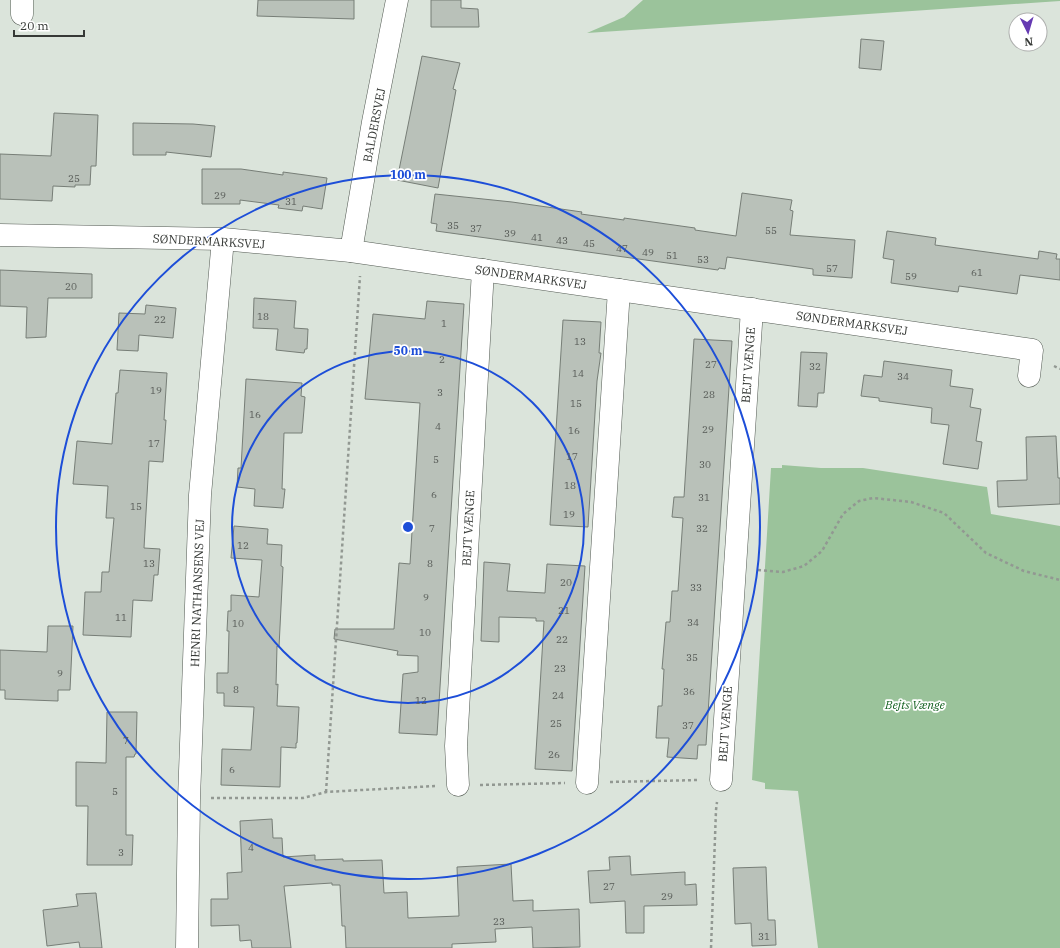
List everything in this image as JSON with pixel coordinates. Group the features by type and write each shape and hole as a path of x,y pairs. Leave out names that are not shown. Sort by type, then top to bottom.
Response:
{"street":[{"name":"BALDERSVEJ","path":"356,252 373,122 396,15 397,0"},
{"name":"SØNDERMARKSVEJ","path":"0,235 223,239 356,252 1032,350 1028,376"},
{"name":"HENRI NATHANSENS VEJ","path":"187,948 189,799 200,495 223,239"},
{"name":"BEJT VÆNGE","path":"458,785 456,746 483,270"},
{"path":"587,783 618,290"},
{"name":"BEJT VÆNGE","path":"721,780 752,309"}],"path":[{"path":"326,792 356,252"},
{"path":"735,569 783,572 804,566 822,551 843,514 859,501 873,498 911,502 944,513 986,553 1024,571 1060,580"},
{"path":"711,948 716,810 721,780"}],"green space":[{"path":"643,0 1060,1 587,33 624,17"},
{"name":"Bejts Vænge","path":"782,465 821,468 863,468 987,487 991,514 1060,526 1060,948 818,948 798,791 765,789 765,783 752,780 771,468 782,468"}],"building":[{"path":"258,0 354,0 354,19 257,16"},
{"path":"431,0 461,0 461,8 478,9 479,27 431,27"},
{"path":"861,39 884,41 881,70 859,68"},
{"path":"422,56 460,63 453,89 456,90 438,188 397,180"},
{"path":"54,113 98,115 96,166 91,166 90,185 75,185 75,187 53,186 52,201 0,199 0,154 51,156"},
{"path":"133,123 215,126 211,157 166,152 166,155 133,155"},
{"path":"202,169 241,169 283,175 283,172 327,178 322,209 303,206 302,211 278,208 279,205 240,200 240,204 202,204"},
{"path":"742,193 792,200 790,210 793,211 790,235 855,240 852,278 813,275 813,269 727,257 725,269 719,268 718,270 436,231 437,224 431,223 435,194 512,202 582,212 581,214 624,220 624,218 695,228 695,230 736,236"},
{"path":"887,231 936,238 935,245 1038,259 1039,251 1057,254 1056,259 1060,259 1060,280 1020,275 1017,294 959,286 958,292 891,283 894,260 883,258"},
{"path":"0,270 92,274 92,298 48,298 46,337 26,338 27,307 0,306"},
{"path":"254,298 296,301 294,328 308,329 307,349 305,349 304,353 276,350 278,329 253,328"},
{"path":"427,301 464,304 437,735 399,733 403,674 418,672 418,656 397,655 398,651 334,639 335,629 394,629 399,563 410,564 420,403 365,399 373,314 425,319"},
{"path":"146,305 176,308 173,338 139,335 138,351 117,350 119,313 145,314"},
{"path":"563,320 601,322 599,353 601,353 597,381 588,527 550,525"},
{"path":"694,339 732,341 706,745 698,745 697,759 667,757 669,738 656,738 658,706 662,706 664,669 662,669 666,622 670,622 672,591 678,591 683,518 672,517 674,497 684,497"},
{"path":"801,352 827,353 824,393 818,393 817,407 798,406"},
{"path":"884,361 952,370 950,386 973,389 970,407 981,409 976,441 982,442 978,469 943,464 949,425 931,423 932,408 879,401 879,398 861,396 864,375 882,377"},
{"path":"120,370 167,373 163,462 149,461 144,548 160,549 158,575 154,575 152,601 133,600 131,637 83,635 85,592 101,592 102,572 109,572 114,518 106,518 108,486 73,484 77,441 112,444 116,393 118,393"},
{"path":"246,379 302,383 301,396 305,397 302,433 284,433 282,489 285,489 283,508 254,506 255,489 237,487 238,468 241,468"},
{"path":"1056,436 1058,478 1060,478 1060,504 998,507 997,481 1027,480 1026,437"},
{"path":"234,526 268,529 267,544 282,545 281,566 283,567 279,647 277,646 277,706 299,707 296,748 281,747 280,787 221,785 222,749 251,750 254,707 224,706 224,693 217,693 217,673 228,673 228,611 231,611 231,595 259,597 262,560 231,558"},
{"path":"484,562 510,564 507,591 545,593 547,564 585,566 572,771 535,769 544,621 536,621 536,618 499,617 499,642 481,641"},
{"path":"48,626 73,626 70,690 58,690 58,701 5,699 5,690 0,690 0,650 47,652"},
{"path":"107,712 137,712 136,754 134,757 126,757 126,835 133,835 132,865 87,865 88,806 76,806 76,762 106,763"},
{"path":"272,819 273,838 282,838 283,857 315,855 315,860 382,860 384,893 407,892 408,918 459,916 457,867 511,864 513,901 533,900 533,911 579,909 580,947 533,948 532,927 495,929 496,942 452,944 452,948 346,948 345,926 342,926 340,885 332,885 332,883 284,886 291,948 252,948 251,940 240,941 239,925 211,926 211,899 228,899 227,873 242,872 240,821"},
{"path":"630,856 631,875 685,872 685,885 696,884 697,905 644,906 644,933 626,933 625,901 590,903 588,871 610,870 609,857"},
{"path":"766,867 768,920 775,920 776,945 752,946 751,923 735,924 733,868"},
{"path":"96,893 102,948 80,948 79,942 47,946 43,910 78,906 76,894"}]}
